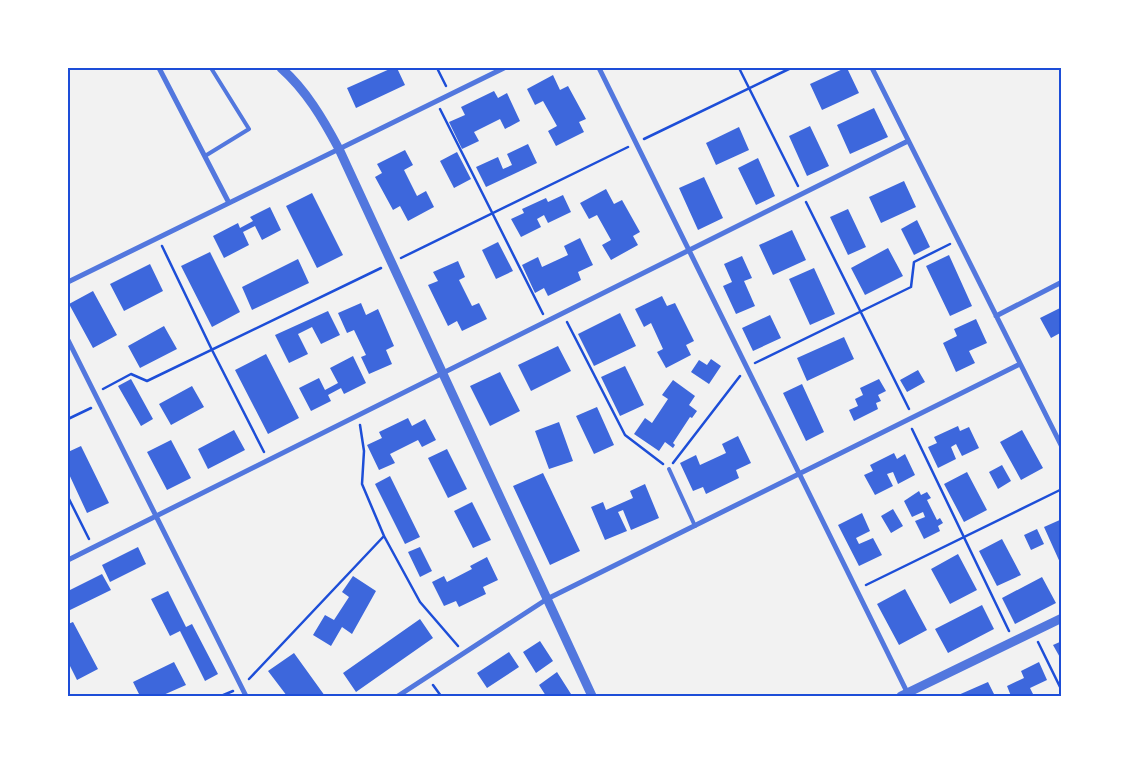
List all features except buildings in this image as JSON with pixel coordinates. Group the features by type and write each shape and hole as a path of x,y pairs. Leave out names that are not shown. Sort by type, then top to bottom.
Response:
{"street":[{"path":"159,68 229,203"},
{"path":"281,68 293,78 318,111 339,149 441,374 592,696"},
{"path":"68,282 504,68"},
{"path":"599,68 857,590 906,695 1062,618"},
{"path":"872,68 1062,447"},
{"path":"68,560 908,141"},
{"path":"996,316 1062,282"},
{"path":"68,340 246,696"},
{"path":"398,696 547,599 1020,364"}],"lane":[{"path":"205,156 249,129 211,68"},
{"path":"669,469 695,526"}],"path":[{"path":"437,68 450,94"},
{"path":"739,68 861,312 963,537 1014,642"},
{"path":"96,394 131,374 148,382 791,68"},
{"path":"436,101 547,321"},
{"path":"158,238 268,460"},
{"path":"563,314 625,435 669,469 747,367 911,287 914,262 958,240"},
{"path":"68,420 100,403"},
{"path":"358,415 364,451 362,484 384,536 420,602 465,653"},
{"path":"857,590 1062,488"},
{"path":"68,497 93,547"},
{"path":"221,696 241,687 384,536"},
{"path":"1033,632 1062,692"},
{"path":"428,677 440,696"}]}
